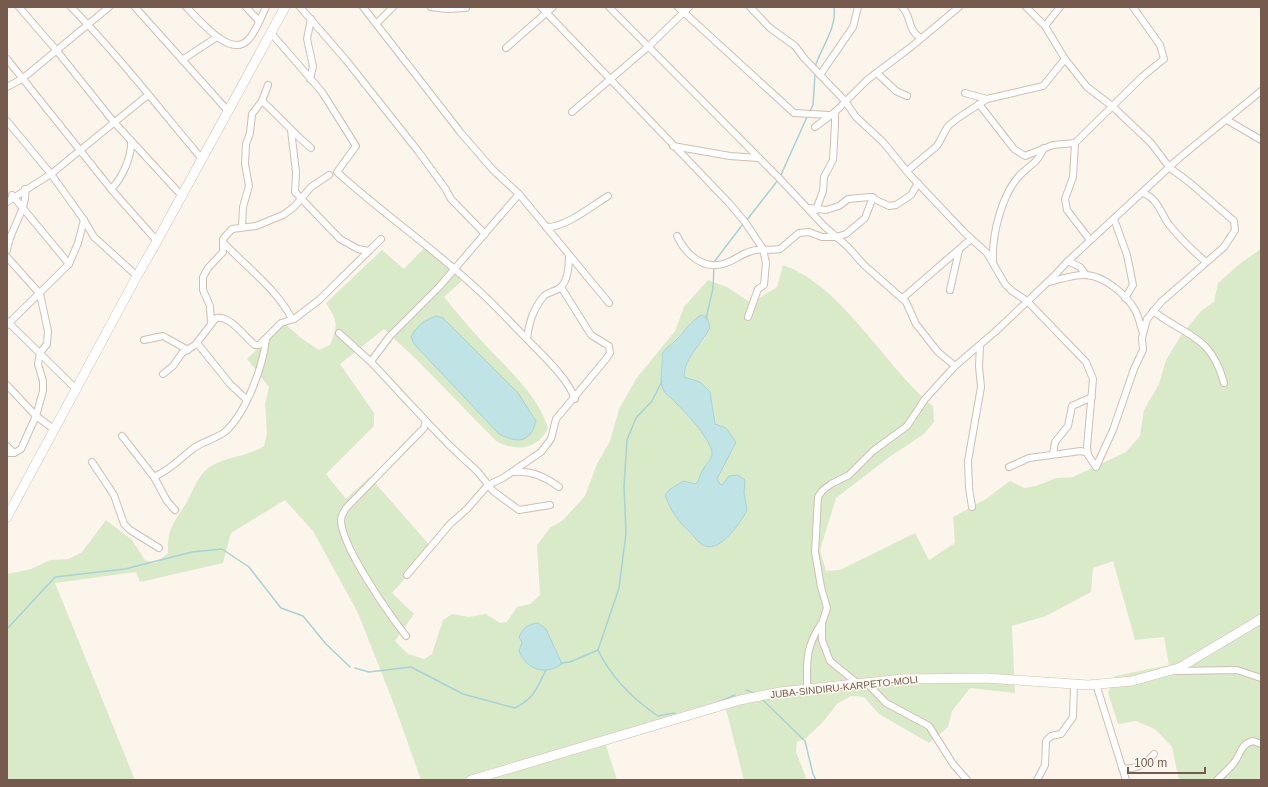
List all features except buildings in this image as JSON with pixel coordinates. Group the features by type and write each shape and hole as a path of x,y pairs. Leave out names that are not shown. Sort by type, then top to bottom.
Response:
{"main road":[{"path":"7,517 137,276 158,241 285,7"},
{"name":"JUBA-SINDIRU-KARPETO-MOLI","path":"471,780 740,700 780,692 903,679 986,678 1074,684 1132,681 1179,668 1261,619"}],"street":[{"path":"19,7 57,51 113,121 182,196"},
{"path":"71,7 129,70 202,159"},
{"path":"7,93 9,86 57,51 109,7"},
{"path":"135,7 228,111"},
{"path":"186,7 218,37 231,45 242,44 249,39 266,7"},
{"path":"246,7 259,21"},
{"path":"300,7 346,60 418,151 445,188 450,199 485,234"},
{"path":"363,7 461,132 494,170 519,194 609,303"},
{"path":"376,22 393,7"},
{"path":"431,7 447,9 466,8"},
{"path":"541,7 729,203 763,249 766,263 764,285 758,289 748,317"},
{"path":"506,48 553,7"},
{"path":"609,7 836,237 895,294 906,302 911,317 916,324 938,352 955,366"},
{"path":"678,7 794,113 832,114"},
{"path":"572,112 649,46 690,7"},
{"path":"750,7 770,28 795,46 845,101 856,117 887,146 918,183 993,260 1005,284 1019,297 1028,301 1086,362 1093,379 1090,424 1087,437 1088,453 1096,467 1113,430 1134,369 1143,350 1143,333 1147,319 1153,311 1224,247 1235,230 1234,221 1189,182 1170,168 1151,143 1112,106 1088,87 1065,60 1045,26 1026,7"},
{"path":"820,75 854,27 858,7"},
{"path":"902,7 906,13 912,31 915,35 921,38"},
{"path":"815,127 832,114 877,73 959,7"},
{"path":"1045,26 1060,7"},
{"path":"979,104 1014,149 1021,155 1025,156 1053,145 1075,143 1092,128 1143,76 1164,59 1160,45 1133,7"},
{"path":"310,79 313,66 307,40 311,19"},
{"path":"271,33 322,92 356,146 337,172 367,200 476,288 544,356 571,390 575,399"},
{"path":"182,60 218,37"},
{"path":"7,58 111,189 158,241"},
{"path":"907,171 937,146 948,126 979,104 987,99 1043,86 1065,60"},
{"path":"877,73 896,91 907,96"},
{"path":"242,226 243,207 250,186 245,164 246,144 250,133 252,114 262,101 268,85"},
{"path":"807,689 807,652 810,643 822,623 827,608 821,587 815,552 818,497 822,491 831,484 850,475 873,452 907,426 925,398 955,366 980,346 1090,240 1170,168 1261,91"},
{"path":"965,93 987,99"},
{"path":"7,202 13,196 51,174 113,121 126,113 148,95"},
{"path":"262,101 278,114 291,130 310,148"},
{"path":"816,210 823,191 824,177 832,160 836,124 832,114"},
{"path":"1227,120 1261,140"},
{"path":"7,121 51,174 84,220 94,237 137,276"},
{"path":"291,130 296,172 294,189 340,238 358,249 369,251"},
{"path":"111,189 120,180 129,157 131,140"},
{"path":"1075,143 1073,177 1065,199 1067,210 1090,240"},
{"path":"673,146 723,155 758,158"},
{"path":"993,260 992,246 1004,201 1022,174 1037,162 1044,148"},
{"path":"221,318 210,306 203,290 203,277 208,268 223,252 222,242 225,235 232,229 242,226 256,226 279,217 294,207 311,187 329,175"},
{"path":"809,208 816,210 832,209 850,198 873,197 889,206 896,206 911,195 918,183"},
{"path":"7,250 12,230 23,209 26,199 25,189"},
{"path":"1143,193 1148,195 1157,203 1169,225 1206,262"},
{"path":"372,363 373,357 390,336 423,305 519,194"},
{"path":"13,196 69,264"},
{"path":"546,227 553,228 562,224 608,196"},
{"path":"676,236 687,254 700,261 714,265 728,263 751,251 780,249 795,235 804,232 822,237 836,237 852,230 865,218 873,197"},
{"path":"1114,219 1133,284 1125,298"},
{"path":"76,389 8,323 40,294 69,264 76,249 84,220"},
{"path":"163,374 173,366 182,353 197,343 214,319 221,318 230,321 255,345 259,345 281,323 292,319 319,300 381,239"},
{"path":"905,296 971,239"},
{"path":"222,242 262,279 292,319"},
{"path":"950,290 958,250"},
{"path":"527,339 532,315 535,309 546,294 562,287 568,271 569,255"},
{"path":"7,257 40,294 48,331 47,344 40,353 38,364 43,381 43,390 36,416 24,446 19,451 7,453"},
{"path":"1068,261 1080,267 1086,275"},
{"path":"1048,282 1071,276 1086,275 1106,282 1125,298 1136,311 1143,333"},
{"path":"406,575 450,524 467,509 488,485 535,457 546,446 551,439 556,419 575,399 606,359 610,349 608,344 593,338 562,287"},
{"path":"210,306 211,323"},
{"path":"1153,311 1170,323 1195,336 1205,344 1218,363 1224,383"},
{"path":"339,333 372,363 450,446 478,472 500,497 519,510 550,505"},
{"path":"144,340 163,336 188,350"},
{"path":"154,477 172,468 196,446 217,437 227,430 246,399 262,363 266,339"},
{"path":"197,343 230,384 246,399"},
{"path":"972,507 969,488 968,461 982,386 979,366 980,346"},
{"path":"7,385 36,416 55,430"},
{"path":"1052,454 1055,442 1068,426 1072,406 1092,396"},
{"path":"406,636 359,567 347,542 341,520 346,508 424,428 426,421"},
{"path":"122,436 154,477 167,501 175,510"},
{"path":"7,446 14,453"},
{"path":"1009,467 1029,458 1081,451 1088,453"},
{"path":"92,462 114,495 124,524 130,530 159,548"},
{"path":"512,472 534,473 550,480 559,487"},
{"path":"822,623 822,640 830,660 857,683"},
{"path":"1178,671 1237,670 1261,678"},
{"path":"867,683 886,703 929,726 953,764 967,780"},
{"path":"1037,780 1045,765 1046,741 1052,736 1060,734 1072,717 1074,684"},
{"path":"1096,684 1126,780"},
{"path":"1217,780 1232,765 1244,745 1253,741 1261,744"},
{"path":"1122,768 1141,765 1154,754"}],"green space":[{"path":"425,247 462,281 444,297 487,347 528,391 543,415 548,428 538,441 525,447 511,447 496,441 418,361 384,329 340,364 374,413 374,426 326,474 346,499 370,477 432,548 392,593 414,614 395,641 408,654 424,659 432,654 443,620 452,614 469,617 486,614 500,623 507,622 517,607 530,604 540,595 537,545 550,528 563,520 585,496 597,464 610,441 619,409 636,379 675,331 684,307 708,280 727,287 751,303 777,287 783,265 805,275 825,290 844,308 897,370 933,406 934,422 924,434 888,458 836,498 820,550 826,571 840,570 915,533 929,560 955,543 953,517 986,499 1010,481 1024,488 1036,486 1056,478 1073,477 1126,452 1140,436 1144,410 1159,384 1166,360 1182,334 1201,311 1214,302 1218,283 1242,262 1261,249 1261,780 1179,780 1172,747 1155,729 1136,721 1118,724 1108,693 1115,676 1169,665 1164,637 1135,640 1113,561 1093,568 1091,592 1046,616 1012,626 1015,693 970,688 952,711 948,727 929,743 879,714 864,697 851,696 837,704 823,722 806,738 797,742 796,752 807,780 744,780 726,709 606,745 617,780 421,780 395,707 358,613 313,531 285,500 231,533 223,563 140,582 136,572 55,583 135,780 7,780 7,574 31,569 50,560 69,559 82,552 106,520 132,540 145,560 156,563 168,553 169,536 173,524 188,500 198,479 205,471 221,461 252,452 264,446 267,434 265,404 269,387 247,359 284,323 301,338 319,350 330,345 336,323 326,303 382,250 404,269","holes":["696,318 705,338 688,361 684,372 684,378 709,392 715,424 726,428 717,479 720,484 723,485 729,476 738,475 745,480 744,493 747,510 725,539 709,547 682,525 672,511 665,495 683,481 695,484 712,455 711,449 704,435 686,413 665,393 661,384 662,354","532,624 546,629 562,664 540,670 519,651 522,642 522,631"]}],"water":[{"path":"701,315 707,317 710,327 690,357 684,377 700,382 710,392 715,424 726,428 736,442 717,479 722,485 729,476 738,475 745,480 744,493 747,510 730,535 717,545 711,547 700,543 681,524 669,505 665,495 669,490 683,481 696,484 712,455 711,449 704,435 686,413 665,393 661,384 662,354 697,317"},
{"path":"436,316 443,318 518,393 536,421 533,429 526,438 517,440 499,434 414,344 411,337 415,330 428,319"},
{"path":"538,623 546,629 562,664 556,668 543,670 532,667 522,658 519,651 522,642 519,637 522,631 531,624"}],"waterway":[{"path":"815,67 831,30 834,7"},
{"path":"810,111 813,105 815,74"},
{"path":"780,177 807,117"},
{"path":"746,221 778,180"},
{"path":"714,262 743,224"},
{"path":"706,319 713,288 714,266"},
{"path":"662,381 652,401 636,418 627,440 624,487 626,533 619,588 598,650 609,669 631,695 658,716 674,713 677,715"},
{"path":"7,629 55,577 125,569 192,552 222,549 249,567 281,608 303,616 326,644 350,667"},
{"path":"561,663 570,662 598,650"},
{"path":"355,668 369,672 411,667 463,694 515,708 531,696 546,670"},
{"path":"746,690 755,693"},
{"path":"718,702 735,695"},
{"path":"763,700 805,741 813,774 816,780"}]}
